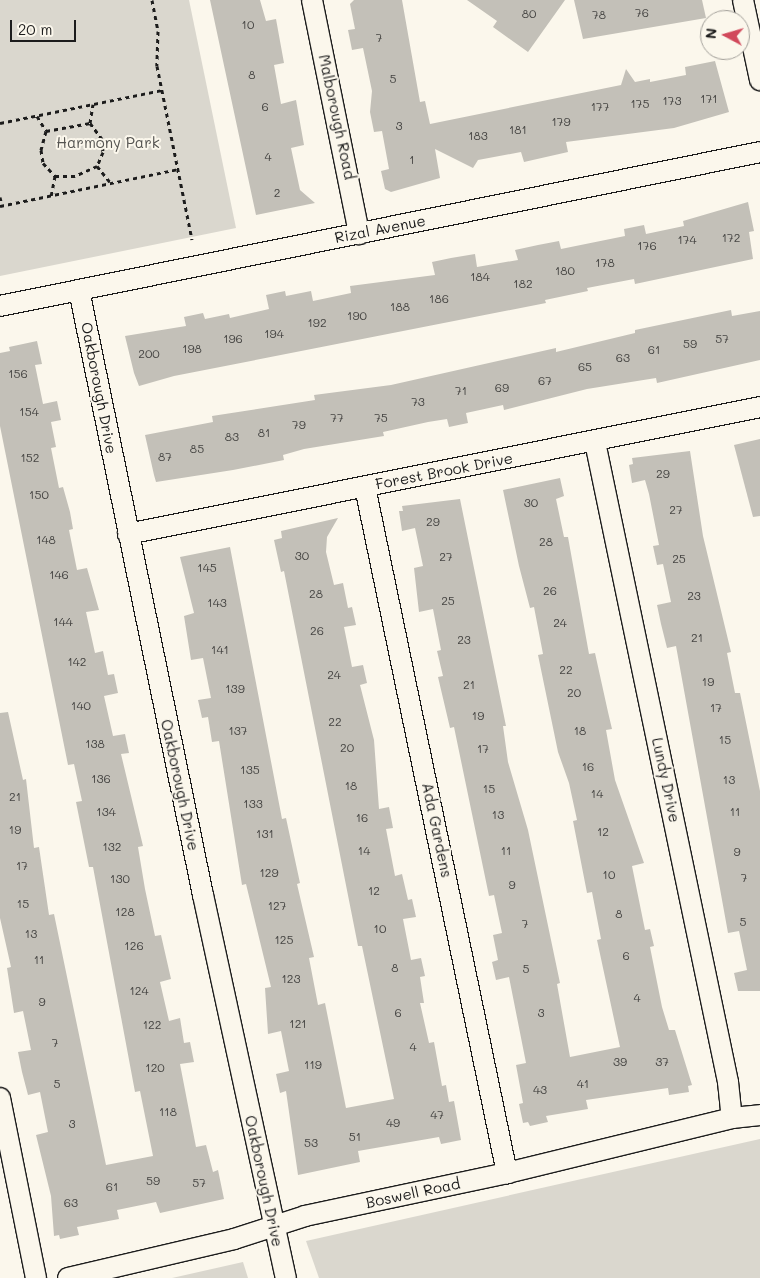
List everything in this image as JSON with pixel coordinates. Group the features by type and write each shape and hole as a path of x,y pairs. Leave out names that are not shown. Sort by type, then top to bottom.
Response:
{"street":[{"name":"Malborough Road","path":"312,0 359,234"},
{"path":"743,0 760,80"},
{"name":"Rizal Avenue","path":"0,306 760,152"},
{"name":"Oakborough Drive","path":"79,290 128,534 273,1226 286,1278"},
{"name":"Forest Brook Drive","path":"128,534 595,442 760,406"},
{"name":"Lundy Drive","path":"595,442 728,1082 732,1118"},
{"name":"Ada Gardens","path":"365,487 507,1173"},
{"path":"0,1098 36,1278"},
{"name":"Boswell Road","path":"68,1278 273,1226 305,1216 507,1173 732,1118 760,1115"}],"path":[{"path":"152,0 162,90 192,239"},
{"path":"0,124 162,90"},
{"path":"37,116 46,131 41,150 43,163 55,176 75,176 97,166 104,152 102,139 90,123 93,104"},
{"path":"46,131 90,123"},
{"path":"97,166 111,183"},
{"path":"0,197 1,206 179,169"},
{"path":"51,196 55,176"}],"green space":[{"name":"Harmony Park","path":"0,0 189,0 236,228 0,276"},
{"path":"760,1139 760,1278 319,1278 306,1241"},
{"path":"243,1262 248,1278 172,1278"}],"building":[{"path":"210,0 260,0 266,21 276,19 284,63 274,65 281,104 296,100 304,145 291,148 300,190 315,203 256,215"},
{"path":"354,0 402,0 420,102 425,101 430,124 621,85 626,69 635,82 650,79 650,82 686,75 685,67 715,61 729,112 674,128 566,142 568,152 524,162 521,152 478,160 473,168 435,149 440,178 391,192 385,189 381,171 389,169 382,131 374,132 370,112 372,91 363,48 352,50 348,30 355,29 350,4"},
{"path":"467,0 565,0 528,52 493,27 497,21"},
{"path":"574,0 702,0 704,10 700,10 700,19 583,39"},
{"path":"748,202 754,231 749,232 753,259 635,284 634,279 587,288 588,291 545,300 546,303 174,376 139,386 134,373 125,336 186,326 184,317 203,313 205,319 229,314 230,318 269,309 266,295 285,291 286,296 311,291 313,301 351,293 350,286 435,275 432,262 451,258 475,254 477,267 518,260 515,250 538,245 559,241 561,249 625,236 624,229 644,225 646,234 684,226 683,221"},
{"path":"731,310 732,316 760,311 760,360 657,383 656,378 587,389 504,410 503,405 466,413 468,423 449,427 447,419 428,422 383,432 384,436 304,449 283,455 284,460 156,482 145,435 213,422 212,416 315,400 314,395 391,385 556,348 556,352 635,333 635,330"},
{"path":"37,341 42,364 35,365 43,404 57,401 61,420 51,422 56,447 51,448 59,488 63,487 70,512 73,529 69,530 77,570 87,568 99,610 86,612 95,653 103,651 108,675 114,674 118,693 104,696 113,736 125,734 129,753 121,754 143,846 138,847 145,889 155,936 161,935 171,979 160,982 169,1021 180,1018 184,1043 190,1042 194,1062 180,1064 196,1147 206,1145 213,1172 218,1170 224,1199 160,1213 156,1202 117,1210 119,1219 77,1227 79,1235 60,1239 59,1235 54,1236 51,1196 36,1135 48,1132 40,1092 28,1095 22,1072 18,1052 31,1050 23,1011 14,1013 7,968 11,967 0,918 0,713 8,712 23,780 26,779 34,848 39,847 49,915 54,914 106,1165 153,1156 140,1091 135,1092 93,867 89,867 76,802 82,801 74,764 68,765 0,426 0,353 10,351 9,347"},
{"path":"760,439 760,516 753,517 734,445"},
{"path":"690,451 703,536 731,652 727,653 735,693 740,693 760,791 760,991 738,991 734,973 747,970 739,931 728,933 676,646 667,648 657,605 671,602 663,564 657,565 653,546 659,545 649,494 645,480 632,483 629,465 633,464 632,458"},
{"path":"560,478 564,496 556,499 564,537 568,537 589,654 595,653 612,729 606,730 615,780 644,863 632,866 645,930 650,929 654,946 650,947 662,1007 669,1030 675,1030 692,1085 688,1086 689,1092 669,1095 668,1088 586,1100 588,1109 546,1116 548,1122 530,1126 528,1122 523,1123 519,1104 523,1103 516,1065 526,1063 509,977 496,980 492,962 498,960 493,935 502,933 494,895 489,896 454,727 450,728 438,677 443,676 437,651 441,650 433,609 419,612 414,568 423,566 415,528 402,531 399,511 403,511 402,506 460,499 506,726 503,726 508,762 528,830 560,983 557,984 570,1057 620,1047 597,940 601,939 592,892 587,893 573,821 577,820 569,783 558,752 538,655 543,654 534,607 530,608 503,490"},
{"path":"338,518 327,537 326,552 334,585 343,583 348,608 352,607 356,625 344,627 352,667 363,665 367,683 360,685 374,740 379,809 389,807 393,828 386,829 395,876 402,874 408,900 412,899 416,917 403,919 411,960 421,958 425,976 420,977 424,1003 420,1003 429,1043 434,1042 442,1086 446,1085 449,1102 454,1101 461,1140 441,1144 439,1137 358,1151 360,1162 298,1175 286,1091 280,1093 276,1074 289,1071 281,1031 268,1034 265,988 271,987 246,884 242,885 219,741 212,742 208,717 202,718 198,700 211,698 203,658 191,660 184,616 194,613 180,557 230,547 282,819 286,818 300,883 297,884 314,957 309,958 318,1005 325,1003 346,1108 394,1099 362,946 358,946 284,571 281,572 274,540 282,538 281,531"}]}
